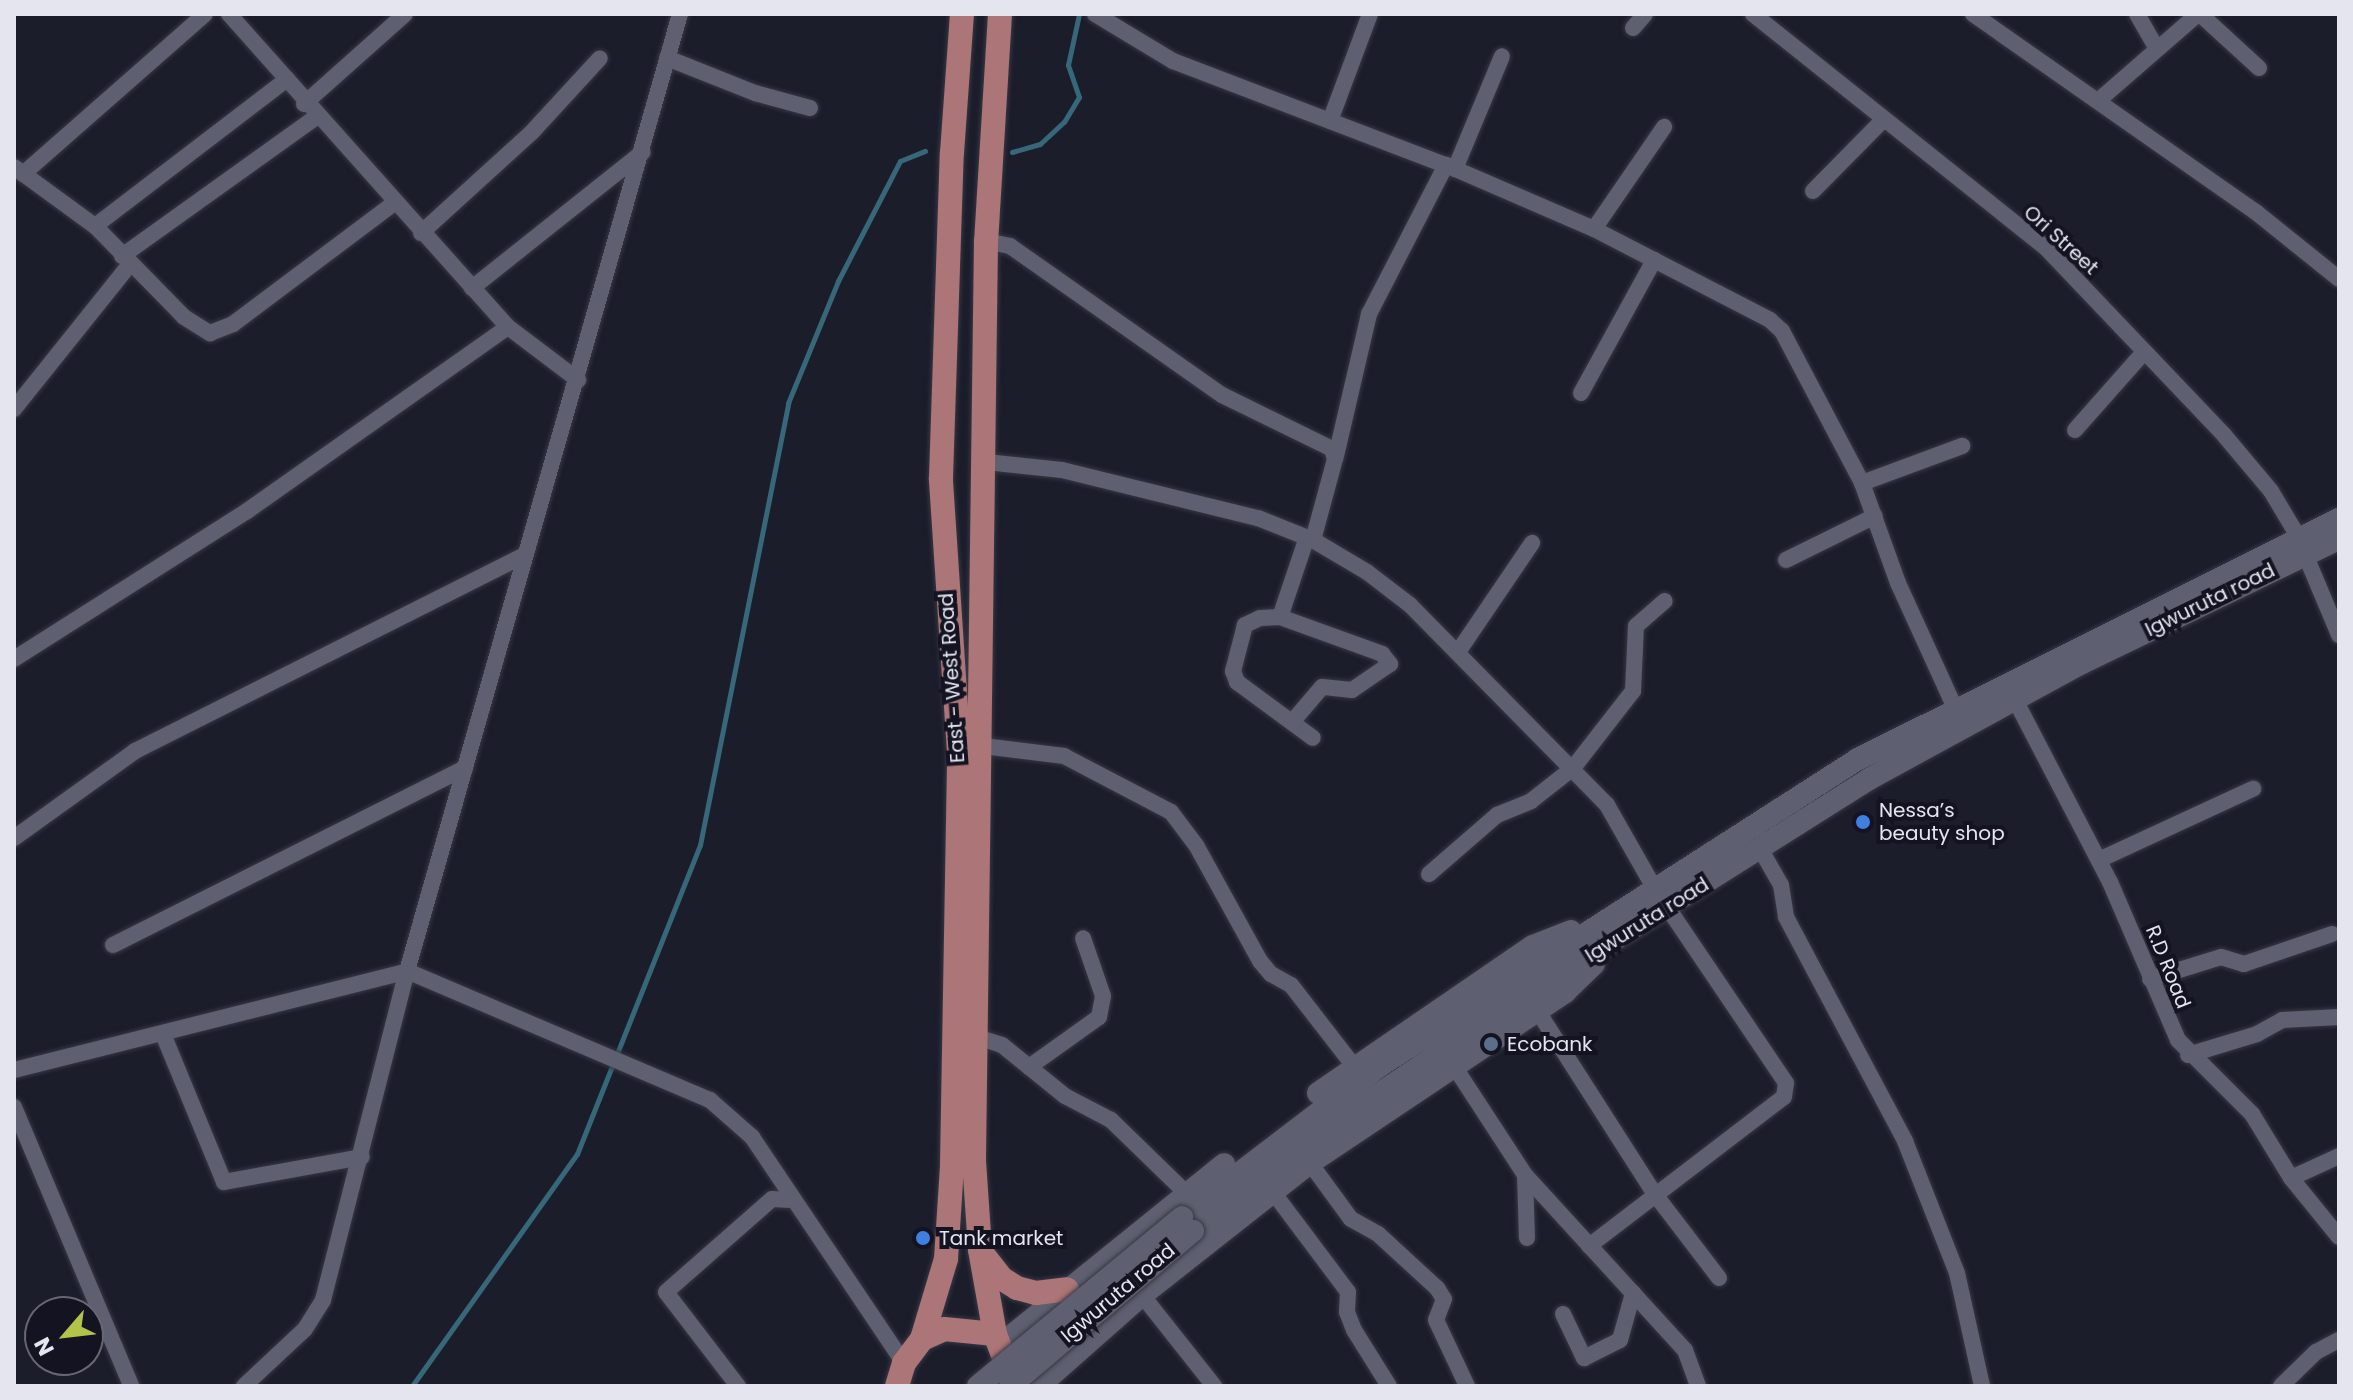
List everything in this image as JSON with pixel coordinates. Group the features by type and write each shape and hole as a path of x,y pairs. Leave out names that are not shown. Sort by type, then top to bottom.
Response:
{"main road":[{"name":"East - West Road","path":"962,14 952,153 941,478 974,1036 980,1250 997,1340 1012,1386"},
{"name":"East - West Road","path":"922,1339 946,1259 966,907 983,746 986,241 1000,14"},
{"name":"Igwuruta road","path":"1662,899 1761,850 2010,689 2302,546 2339,519"},
{"name":"Igwuruta road","path":"2302,546 2339,539"},
{"name":"Igwuruta road","path":"1012,1386 1188,1224 1662,899 1858,759 1955,708 2010,689"},
{"path":"900,1374 922,1339 944,1329 997,1340 1067,1289 1353,1065 1533,946 1617,927"},
{"path":"1039,1386 1142,1295 1310,1163 1565,992 1617,927"},
{"path":"978,1386 1188,1224"},
{"path":"980,1250 1001,1278 1017,1288 1036,1293 1067,1289"}],"street":[{"path":"205,14 19,171 95,226 184,317 202,331 216,332 394,203"},
{"path":"229,14 287,79 304,104 508,327 578,380"},
{"path":"304,104 405,14"},
{"path":"244,1386 318,1310 362,1157 407,971 680,14"},
{"path":"1095,14 1173,61 1450,167 1594,229 1782,331 1862,483 1898,583 1955,708"},
{"path":"1330,121 1370,14"},
{"path":"1633,28 1645,14"},
{"name":"Ori Street","path":"1753,14 2046,248 2271,491 2302,546 2339,635"},
{"path":"1973,14 2099,100 2339,279"},
{"path":"2137,14 2157,49"},
{"path":"2099,100 2199,14 2259,68"},
{"path":"1280,617 1310,539 1336,456 1369,314 1450,167 1502,56"},
{"path":"421,233 532,132 600,58"},
{"path":"667,58 755,93 810,108"},
{"path":"95,226 287,79"},
{"path":"14,409 126,260 316,117"},
{"path":"1813,191 1884,119"},
{"path":"1594,229 1664,127"},
{"path":"472,288 643,152"},
{"path":"986,241 1010,246 1222,395 1326,445 1336,456"},
{"path":"1581,393 1654,260"},
{"path":"14,659 247,511 508,327"},
{"path":"2075,430 2144,352"},
{"path":"1862,483 1962,446"},
{"path":"986,462 1062,470 1155,491 1310,539 1367,572 1458,652 1607,805 1662,899 1786,1083 1784,1097 1654,1193 1589,1246"},
{"path":"1786,560 1875,516"},
{"path":"1458,652 1532,543"},
{"path":"14,838 135,751 523,556"},
{"path":"1429,874 1497,815 1531,801 1573,768 1633,691 1636,626 1665,601"},
{"path":"1292,722 1322,687 1352,690 1390,664 1382,654 1280,617 1260,618 1245,625 1233,671 1237,682 1313,738"},
{"name":"R.D Road","path":"2010,689 2099,860 2150,979 2188,1055 2252,1114 2291,1178 2339,1237"},
{"path":"983,746 1064,756 1171,812 1235,910 1260,961 1271,974 1291,985 1353,1065"},
{"path":"113,945 465,768"},
{"path":"2099,860 2253,789"},
{"path":"1761,850 1781,885 1786,917 1905,1141 1957,1273 1982,1386"},
{"path":"2150,979 2221,957 2244,964 2332,934"},
{"path":"1029,1067 1099,1017 1103,996 1083,938"},
{"path":"14,1070 407,971 466,1000 710,1100 752,1137 900,1374"},
{"path":"1537,1010 1654,1193 1719,1278"},
{"path":"2188,1055 2257,1034 2282,1020 2339,1017"},
{"path":"163,1034 224,1182 362,1157"},
{"path":"974,1036 989,1036 1065,1096 1111,1120 1186,1193"},
{"path":"1454,1066 1525,1175 1691,1358 1698,1386"},
{"path":"14,1107 131,1386"},
{"path":"2291,1178 2339,1156"},
{"path":"1310,1163 1351,1219 1378,1234 1437,1288 1444,1299 1436,1320 1467,1386"},
{"path":"1525,1175 1527,1238"},
{"path":"1273,1192 1348,1292 1347,1312 1354,1330 1389,1386"},
{"path":"738,1386 666,1292 772,1199 790,1200"},
{"path":"1563,1314 1584,1358 1620,1340 1633,1293"},
{"path":"1142,1295 1214,1386"},
{"path":"2281,1386 2316,1352 2339,1340"}],"waterway":[{"path":"1012,152 1040,144 1064,122 1079,97 1068,65 1079,14"},
{"path":"412,1386 577,1154 700,845 788,403 838,281 900,161 925,151"}],"place":[{"name":"Nessa’s beauty shop","path":"1863,822"},
{"name":"Ecobank","path":"1491,1044"},
{"name":"Tank market","path":"923,1238"}]}
